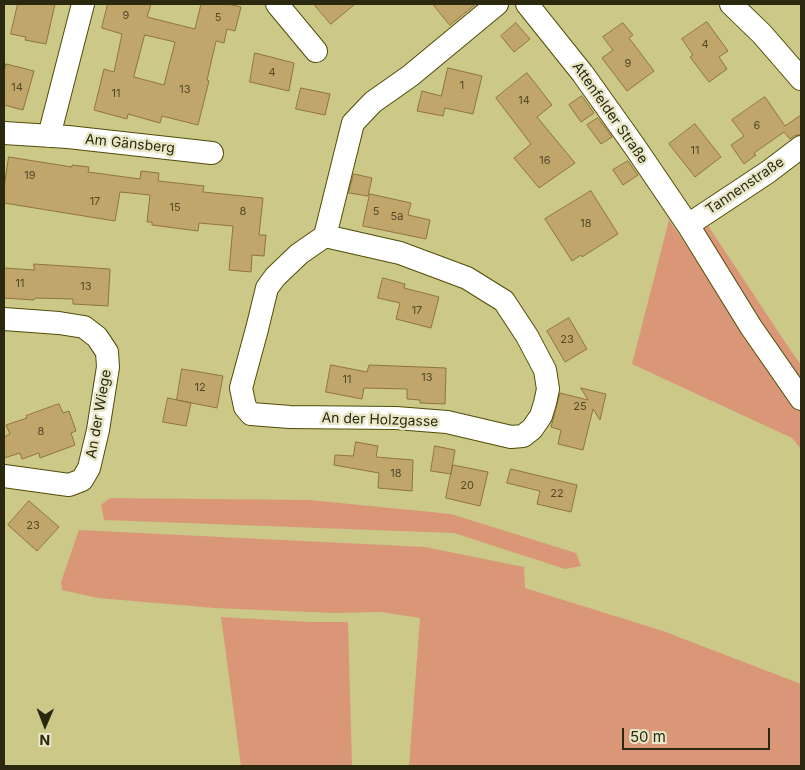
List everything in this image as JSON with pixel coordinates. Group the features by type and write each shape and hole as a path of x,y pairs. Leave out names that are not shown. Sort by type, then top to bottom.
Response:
{"street":[{"path":"49,136 84,4"},
{"path":"277,4 316,51"},
{"path":"325,236 353,123 373,102 410,76 497,4"},
{"name":"Attenfelder Straße","path":"527,4 584,74 688,225 750,327 801,399"},
{"path":"732,4 762,34 801,79"},
{"name":"Am Gänsberg","path":"4,133 212,153"},
{"name":"Tannenstraße","path":"688,225 768,172 801,147"},
{"name":"An der Holzgasse","path":"325,236 400,253 467,278 504,301 527,336 545,370 548,389 545,403 541,416 532,429 523,436 511,437 447,422 396,418 290,417 251,414 245,407 241,388 267,288 275,277 299,254 325,236"},
{"name":"An der Wiege","path":"4,319 84,327 97,337 107,352 108,367 98,430 89,468 82,480 69,485 4,476"}],"shaded area":[{"path":"669,220 801,411 801,449 792,438 632,364"},
{"path":"707,224 801,365 801,381 746,303 703,232"},
{"path":"110,498 310,500 451,514 576,553 581,566 565,569 454,533 104,520 101,505"},
{"path":"79,530 425,547 524,567 525,588 663,631 801,684 801,766 409,766 420,618 381,612 334,613 215,608 98,598 62,590 61,582"},
{"path":"221,617 348,622 352,766 241,766"}],"building":[{"path":"18,4 55,4 46,44 25,40 26,37 11,34"},
{"path":"108,4 151,4 147,17 195,29 201,4 228,4 241,7 235,31 227,29 224,43 216,41 207,80 209,81 198,125 162,116 160,123 128,114 127,119 94,110 104,69 114,72 122,34 102,28","holes":["145,35 175,42 164,85 134,77"]},
{"path":"314,4 355,4 331,24"},
{"path":"433,4 476,4 450,25"},
{"path":"707,22 728,51 719,57 727,69 709,82 690,57 693,55 682,39"},
{"path":"516,23 530,39 514,52 501,36"},
{"path":"623,23 633,35 629,38 654,71 627,91 602,58 613,50 603,37"},
{"path":"255,53 294,63 289,91 250,82"},
{"path":"6,64 34,71 23,110 4,105 4,72"},
{"path":"448,68 482,76 473,114 445,108 443,116 417,111 422,91 441,96"},
{"path":"527,73 552,105 537,117 575,163 539,188 514,158 531,144 496,98"},
{"path":"301,88 330,94 325,115 296,109"},
{"path":"582,96 594,113 581,122 569,105"},
{"path":"765,97 785,126 801,115 801,134 790,139 784,132 754,153 756,155 744,164 731,145 744,136 732,120"},
{"path":"598,118 612,137 601,144 587,125"},
{"path":"695,124 721,157 695,177 669,144"},
{"path":"9,157 72,167 72,165 89,167 88,172 140,179 141,171 159,173 158,181 204,186 203,192 263,198 259,235 266,235 264,256 252,255 251,272 229,270 233,226 199,223 198,231 152,225 152,222 147,222 150,195 120,192 115,221 4,203 4,187"},
{"path":"628,161 638,175 623,185 613,170"},
{"path":"354,174 372,178 368,196 349,193"},
{"path":"591,191 618,234 582,257 581,255 572,261 545,219"},
{"path":"370,194 411,203 408,215 430,220 426,239 363,226"},
{"path":"34,264 110,269 108,306 73,304 73,299 35,298 34,300 4,298 4,268 34,270"},
{"path":"383,278 405,284 404,288 439,297 431,328 396,319 400,303 378,298"},
{"path":"569,318 587,349 565,362 547,331"},
{"path":"331,365 367,372 369,365 446,368 445,404 420,403 420,400 407,399 407,389 364,388 362,399 326,392"},
{"path":"182,369 223,376 217,408 177,400"},
{"path":"581,388 606,394 600,420 593,409 583,450 558,444 561,430 551,427 560,393 588,400"},
{"path":"168,398 191,403 186,426 163,422"},
{"path":"59,404 63,413 69,411 76,431 71,433 75,445 40,458 39,453 22,459 20,453 4,458 4,437 10,434 6,425"},
{"path":"356,442 378,446 376,457 413,460 412,491 378,488 379,473 334,465 335,455 353,456"},
{"path":"435,446 455,450 451,474 431,471"},
{"path":"453,465 488,472 480,506 446,498"},
{"path":"511,469 577,485 571,512 537,504 540,491 507,483"},
{"path":"29,501 59,527 37,551 8,525"}]}
